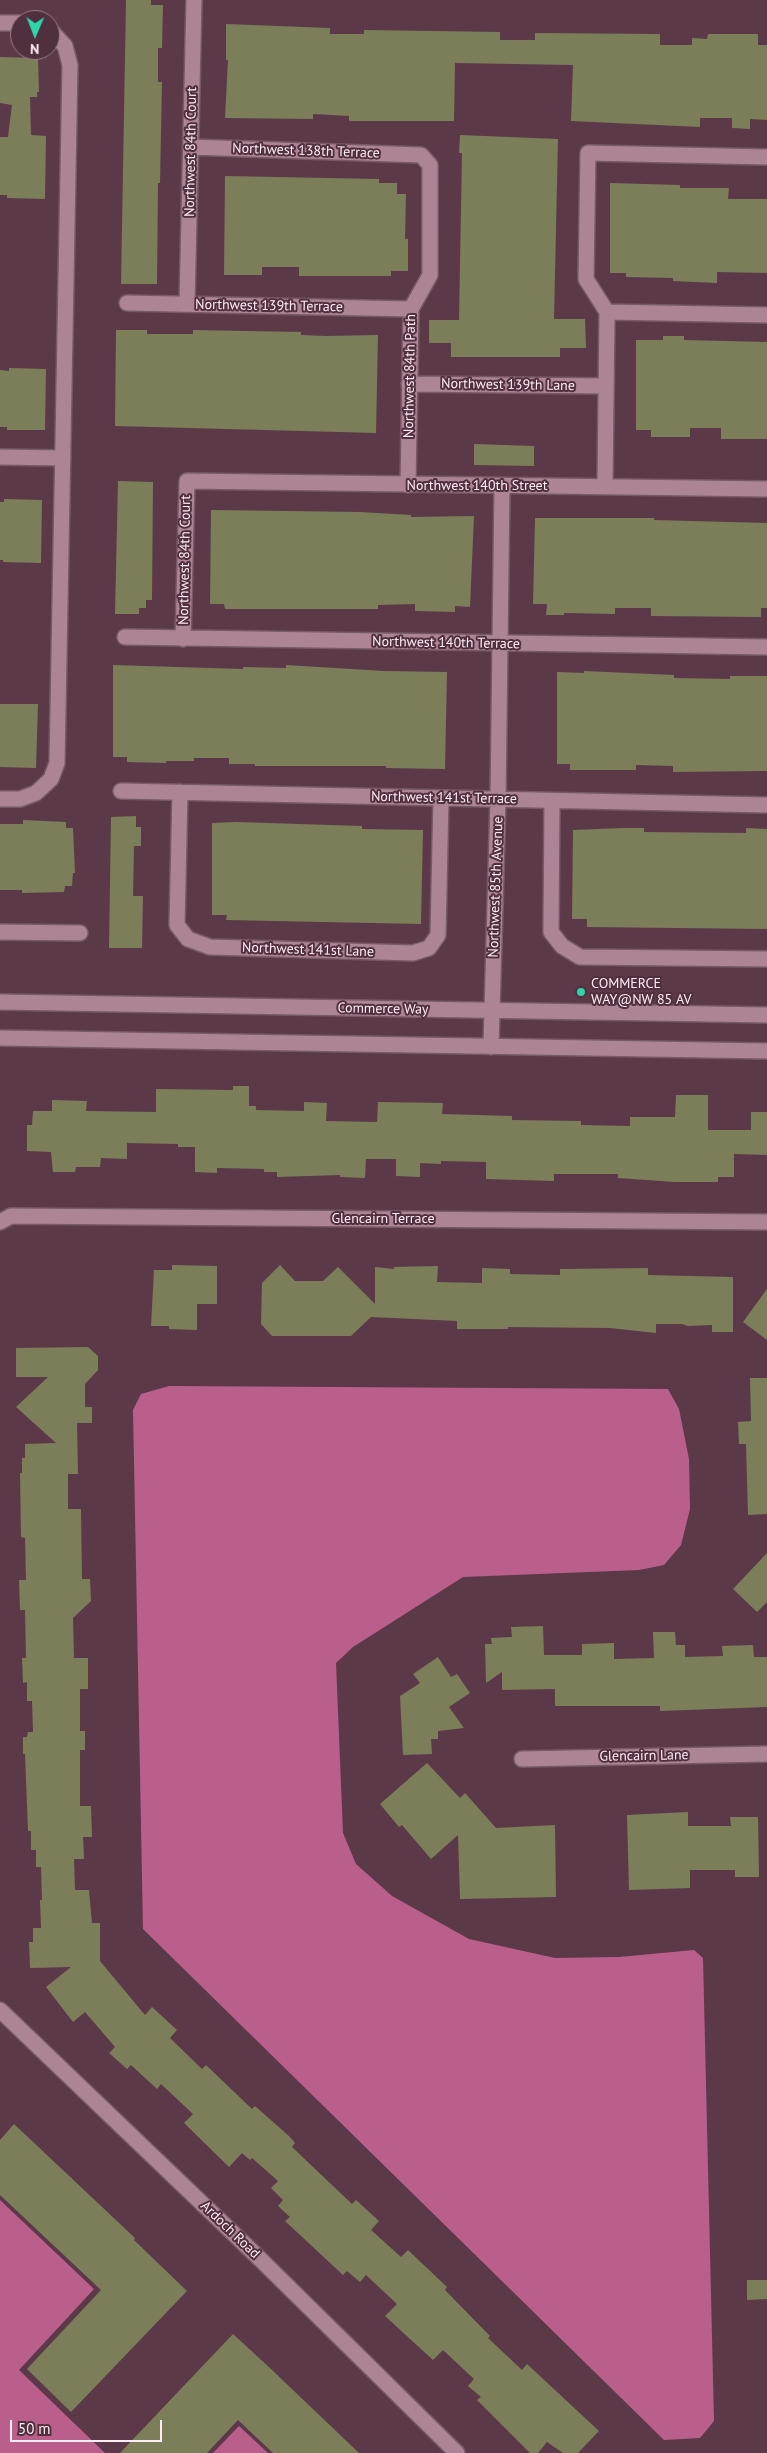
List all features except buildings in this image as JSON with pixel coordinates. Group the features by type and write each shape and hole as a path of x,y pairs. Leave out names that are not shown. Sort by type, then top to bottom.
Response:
{"street":[{"name":"Northwest 84th Court","path":"187,304 194,0"},
{"path":"0,799 20,799 36,794 48,782 57,764 70,65 66,46 60,40"},
{"name":"Northwest 138th Terrace","path":"191,147 421,155"},
{"path":"605,486 607,312 586,279 588,154 767,157"},
{"name":"Northwest 84th Path","path":"408,485 411,310 430,275 430,164 421,155"},
{"name":"Northwest 139th Terrace","path":"127,303 411,310"},
{"path":"607,312 767,315"},
{"name":"Northwest 139th Lane","path":"409,384 606,386"},
{"path":"0,457 63,458"},
{"name":"Northwest 84th Court","path":"183,639 187,481"},
{"name":"Northwest 140th Street","path":"187,481 502,487 605,486 767,489"},
{"name":"Northwest 85th Avenue","path":"491,1047 498,800 502,487"},
{"name":"Northwest 140th Terrace","path":"125,637 767,647"},
{"name":"Northwest 141st Terrace","path":"121,791 767,805"},
{"name":"Northwest 141st Lane","path":"180,792 177,925 188,939 210,947 413,953 429,948 438,935 441,798"},
{"path":"552,801 551,932 562,946 580,957 767,960"},
{"path":"0,932 80,934"},
{"name":"Commerce Way","path":"0,1002 767,1015"},
{"path":"0,1038 767,1052"},
{"name":"Glencairn Terrace","path":"0,1222 11,1216 767,1222"},
{"name":"Glencairn Lane","path":"522,1759 767,1754"},
{"name":"Ardoch Road","path":"0,2010 258,2257 457,2453"}],"shaded area":[{"path":"169,1386 668,1389 679,1409 689,1459 690,1509 681,1545 664,1565 639,1570 463,1577 353,1647 336,1663 343,1833 356,1864 392,1896 469,1939 555,1958 619,1957 694,1950 703,1958 714,2421 700,2438 664,2440 143,1929 133,1410 141,1394"},
{"path":"0,2200 94,2289 19,2370 105,2453 0,2453"},
{"path":"239,2426 268,2453 213,2453"}],"place":[{"name":"COMMERCE WAY@NW 85 AV","path":"581,992"}]}
